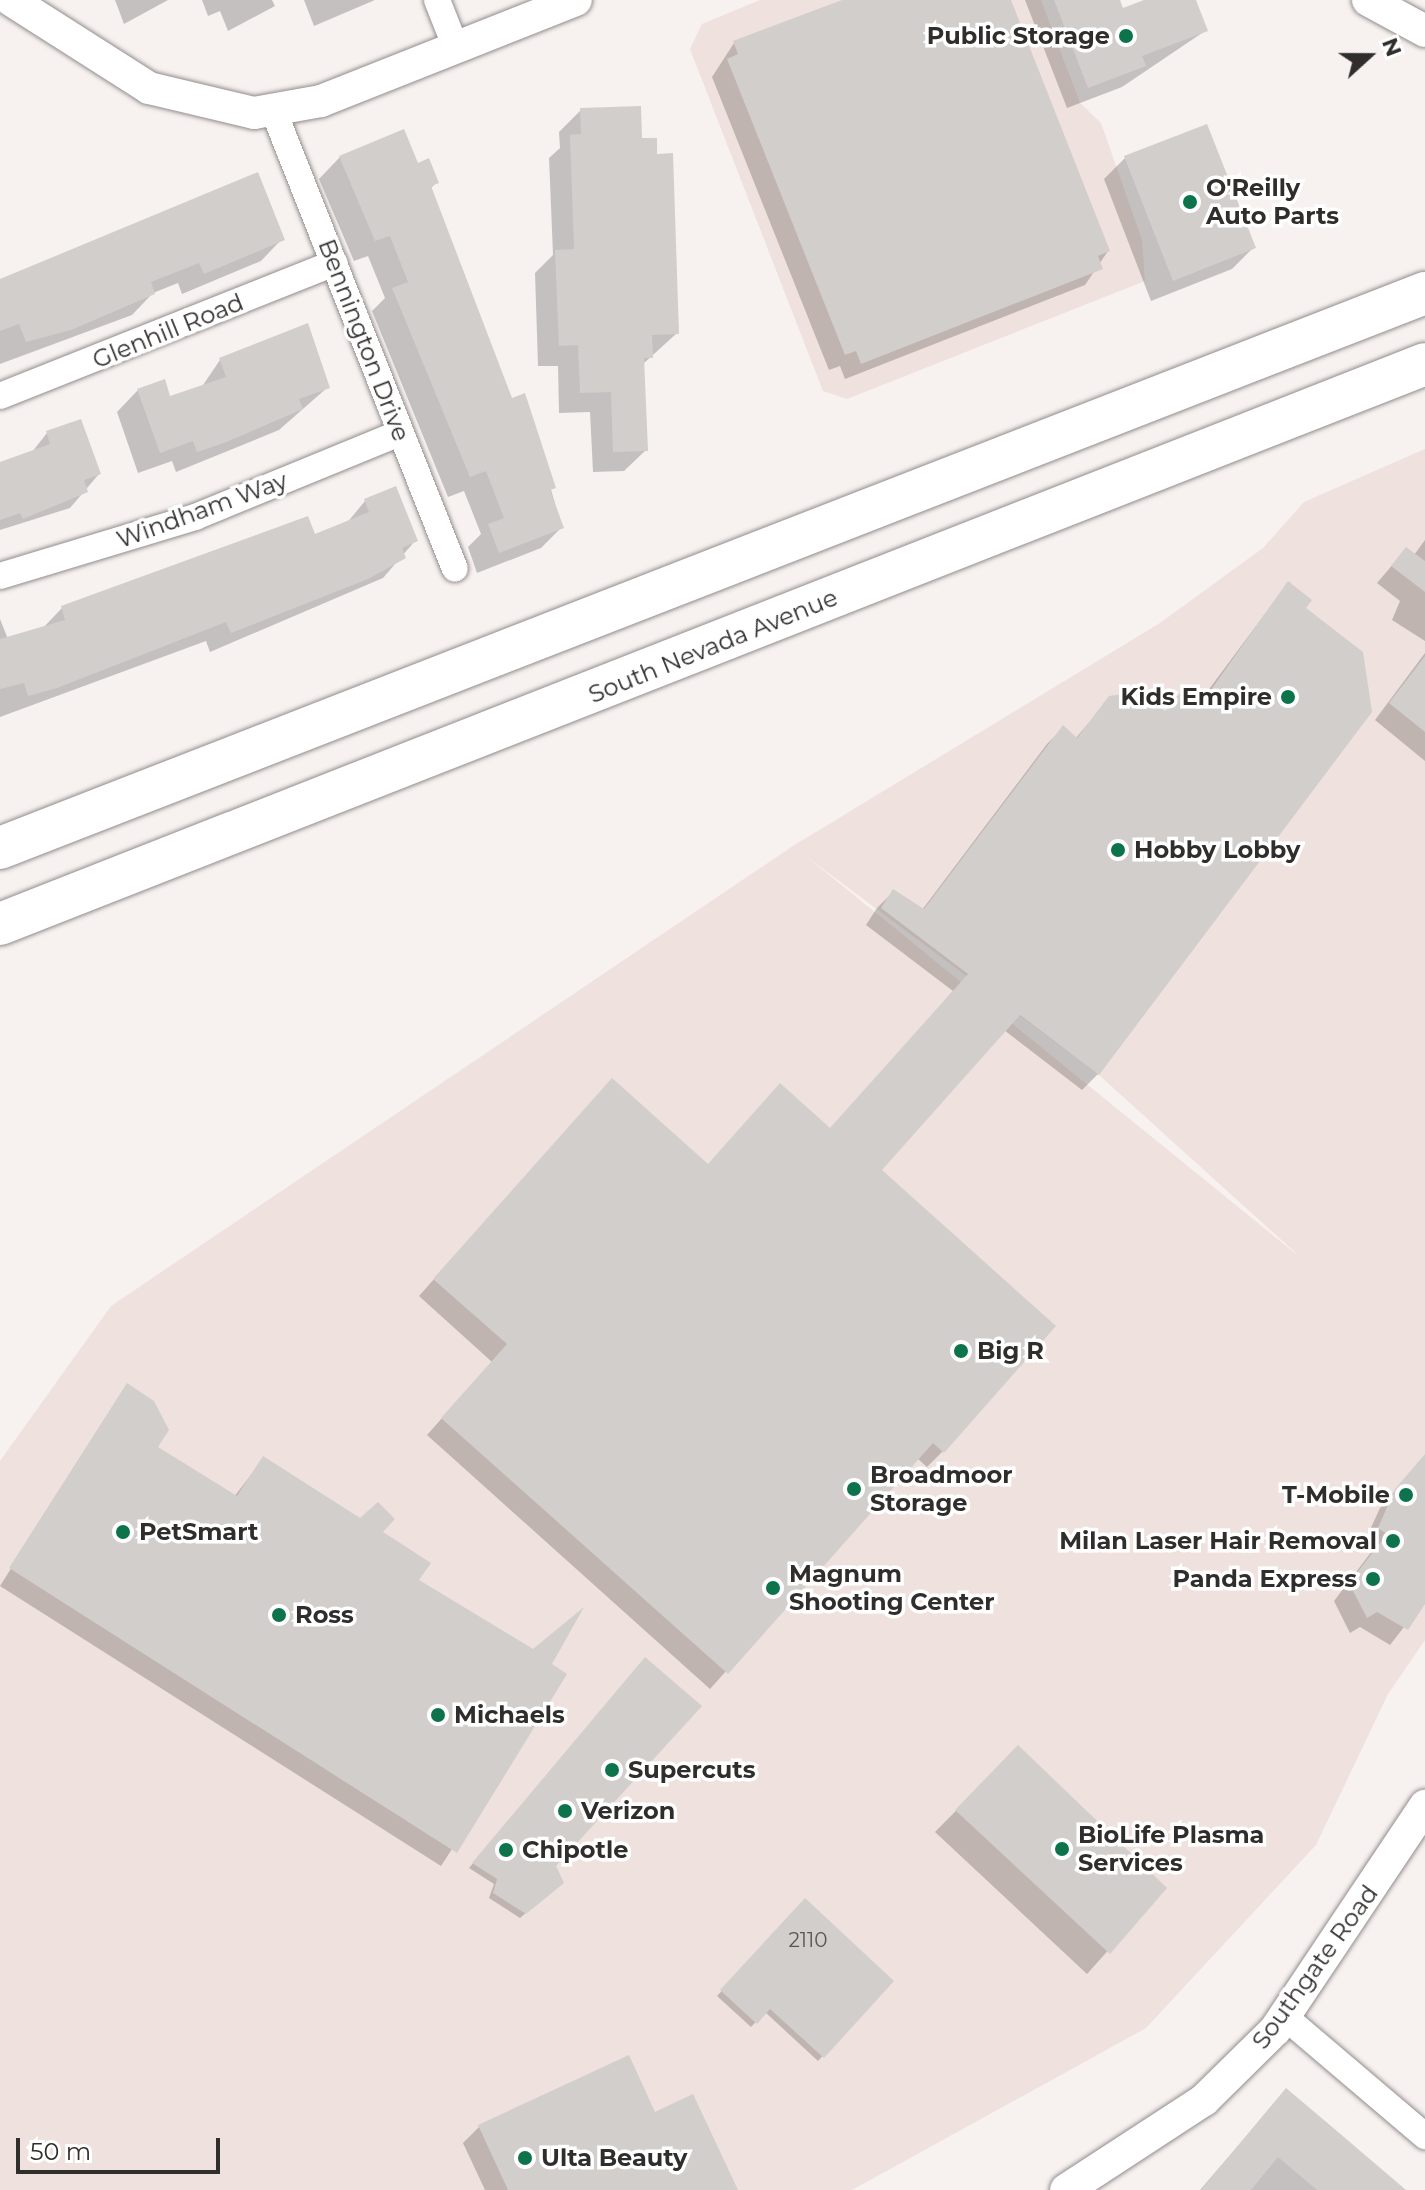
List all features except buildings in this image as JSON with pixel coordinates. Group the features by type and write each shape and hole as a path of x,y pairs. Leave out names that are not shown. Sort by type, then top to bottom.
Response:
{"highway":[{"path":"0,848 1425,293"},
{"name":"South Nevada Avenue","path":"0,924 1425,364"}],"street":[{"path":"11,0 149,88 233,111 274,112 321,101 576,0"},
{"path":"437,0 456,48"},
{"path":"1368,0 1425,31"},
{"name":"Bennington Drive","path":"274,112 455,568"},
{"name":"Glenhill Road","path":"0,396 334,263"},
{"name":"Windham Way","path":"0,576 195,517 400,433"},
{"name":"Southgate Road","path":"1066,2190 1204,2100 1285,2017 1425,1806"},
{"path":"1285,2017 1425,2136"}],"shaded area":[{"path":"760,0 1041,0 1080,103 1101,123 1142,240 1145,281 847,399 823,391 690,49 702,24"},
{"path":"1425,449 1425,1640 1388,1694 1316,1845 1146,2028 852,2190 0,2190 0,1461 111,1306 793,846 1160,623 1263,548 1304,502","holes":["807,857 1099,1075 1297,1254"]}],"place":[{"name":"Public Storage","path":"1126,36"},
{"name":"O'Reilly Auto Parts","path":"1190,202"},
{"name":"Kids Empire","path":"1288,697"},
{"name":"Hobby Lobby","path":"1118,850"},
{"name":"Big R","path":"961,1351"},
{"name":"Broadmoor Storage","path":"854,1489"},
{"name":"T-Mobile","path":"1406,1495"},
{"name":"PetSmart","path":"123,1532"},
{"name":"Milan Laser Hair Removal","path":"1393,1541"},
{"name":"Panda Express","path":"1373,1579"},
{"name":"Magnum Shooting Center","path":"773,1588"},
{"name":"Ross","path":"279,1615"},
{"name":"Michaels","path":"438,1715"},
{"name":"Supercuts","path":"612,1770"},
{"name":"Verizon","path":"565,1811"},
{"name":"BioLife Plasma Services","path":"1062,1849"},
{"name":"Chipotle","path":"506,1850"},
{"name":"Ulta Beauty","path":"525,2158"}]}
